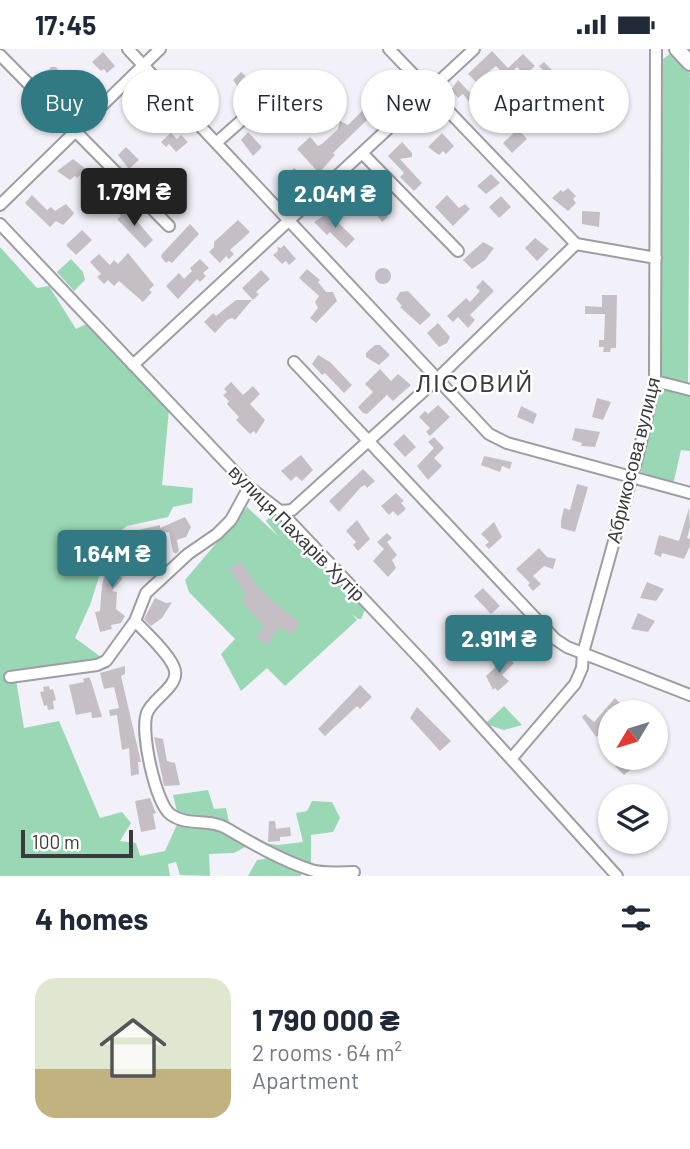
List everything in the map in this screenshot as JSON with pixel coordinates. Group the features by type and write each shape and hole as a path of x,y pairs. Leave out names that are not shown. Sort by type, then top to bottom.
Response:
{"main road":[{"path":"677,49 690,63"}],"street":[{"path":"128,49 489,434 507,443 690,493"},
{"path":"108,100 160,49"},
{"path":"389,49 409,70"},
{"path":"453,70 474,49"},
{"name":"Абрикосова вулиця","path":"511,758 575,684 582,668 583,653 655,381 656,49"},
{"path":"0,55 21,75"},
{"path":"455,118 576,244 656,258"},
{"path":"216,143 233,128"},
{"path":"0,205 74,133"},
{"path":"80,133 169,226"},
{"path":"133,365 386,133"},
{"path":"363,154 458,251"},
{"name":"вулиця Пахарів Хутір","path":"0,224 249,487 280,510 617,876"},
{"path":"280,510 292,510 369,442 576,244"},
{"path":"294,362 545,630 566,646 690,695"},
{"path":"655,381 690,390"},
{"path":"10,677 97,665 106,661 135,621 146,593 188,554 217,534 231,520 249,487"},
{"path":"135,621 176,670 175,679 147,711 143,727 158,795 168,812 179,820 223,825 251,844 313,870 354,873"}],"green space":[{"path":"671,53 690,73 688,386 660,375 663,59"},
{"path":"0,247 37,288 49,286 76,329 86,324 169,410 162,485 193,488 192,503 173,507 168,517 127,526 112,537 90,605 75,638 101,657 97,665 16,680 24,728 59,721 100,818 122,812 131,823 120,841 136,843 140,856 165,851 179,820 173,795 208,790 214,809 226,808 230,827 251,844 234,853 209,854 210,876 180,875 176,862 168,864 170,876 0,876"},
{"path":"71,259 83,272 85,280 74,291 57,272"},
{"path":"663,388 690,395 690,451 681,450 673,485 642,475 640,466 657,390"},
{"path":"247,507 278,536 266,521 273,513 278,513 365,610 361,619 352,614 357,620 285,686 267,668 241,691 221,654 235,639 189,592 185,580"},
{"path":"504,706 522,725 504,730 485,724"},
{"path":"312,801 332,802 340,818 333,832 311,835 311,864 301,876 248,876 257,860 265,859 264,843 278,845 303,842 296,813 307,811"}],"building":[{"path":"492,51 508,68 523,54 535,66 531,70 520,70 517,67 514,70 500,70 496,66 491,70 472,70"},
{"path":"103,52 115,66 108,72 100,70 92,62"},
{"path":"544,62 552,70 543,70 539,66"},
{"path":"458,80 469,92 469,102 463,94 458,98 455,95"},
{"path":"361,112 361,126 333,153 335,155 319,173 297,149 310,137 318,146 334,133 347,133 348,125"},
{"path":"171,133 177,139 181,135 188,142 176,152 169,144 166,147 161,142"},
{"path":"249,133 262,147 253,156 241,140"},
{"path":"442,133 454,146 446,154 443,151 439,155 428,147"},
{"path":"514,133 522,133 527,139 512,153 503,143"},
{"path":"402,142 412,153 412,157 400,159 422,183 414,191 400,177 404,173 388,156"},
{"path":"126,147 139,160 129,169 118,155"},
{"path":"73,159 86,169 77,178 75,176 70,180 57,171"},
{"path":"294,168 304,175 288,193 278,183"},
{"path":"491,174 500,183 486,194 477,186"},
{"path":"357,186 389,208 385,214 388,217 382,222 367,200 358,209 344,195"},
{"path":"568,188 576,196 573,199 576,203 568,211 552,198"},
{"path":"32,195 47,210 51,207 55,211 66,204 74,213 63,225 56,221 50,227 25,203"},
{"path":"447,195 459,208 465,204 470,209 453,226 435,207"},
{"path":"501,196 511,207 499,218 489,207"},
{"path":"125,207 153,240 145,248 117,219 121,216 118,213"},
{"path":"582,211 600,212 599,227 582,224"},
{"path":"328,213 355,239 346,248 330,232 327,235 314,222"},
{"path":"238,220 250,232 230,250 234,254 229,259 226,256 220,263 209,252 214,247 214,242"},
{"path":"190,224 199,234 172,263 166,263 161,257 162,254"},
{"path":"82,230 92,240 76,255 66,245"},
{"path":"535,238 549,249 537,261 525,248"},
{"path":"483,242 494,248 485,260 472,269 463,260"},
{"path":"284,245 296,259 289,265 286,261 282,264 273,255 278,251 277,247"},
{"path":"128,253 154,285 149,290 152,292 143,302 119,281 114,286 108,280 104,284 97,277 101,274 90,262 99,254 110,265 114,260 118,264"},
{"path":"200,259 209,268 203,273 206,276 200,282 197,279 178,299 166,286 179,273 184,279 192,271 190,268"},
{"path":"380,268 386,268 391,276 389,282 380,284 375,279 375,273"},
{"path":"307,269 320,280 318,282 326,292 333,292 337,301 316,323 310,318 318,308 315,302 319,296 299,278"},
{"path":"261,270 270,279 256,292 259,294 253,300 242,288"},
{"path":"483,280 494,291 470,315 475,320 468,328 458,317 453,322 447,316 466,298 470,302 480,291 476,287"},
{"path":"408,291 431,315 420,325 400,307 402,306 396,299 400,292"},
{"path":"602,295 617,295 616,348 611,348 610,352 603,352 604,347 599,347 599,340 604,340 605,314 585,314 585,306 602,307"},
{"path":"236,300 252,300 235,320 227,320 215,333 204,322 213,313 216,316"},
{"path":"438,323 450,337 447,343 439,347 427,333"},
{"path":"375,345 380,345 390,355 379,365 366,357 366,353"},
{"path":"318,355 330,362 352,385 344,393 312,364"},
{"path":"380,369 391,381 398,374 411,385 393,401 387,395 367,414 363,413 358,407 373,392 365,384"},
{"path":"231,382 243,395 253,386 260,394 250,404 265,420 256,434 254,431 250,434 236,420 239,417 227,404 229,401 223,395 227,392 224,389"},
{"path":"597,398 611,402 603,420 592,417"},
{"path":"438,405 450,417 430,436 426,432 430,428 419,417 425,411 428,414"},
{"path":"521,406 537,414 533,424 517,417"},
{"path":"575,428 600,432 595,447 581,446 582,443 572,440"},
{"path":"404,434 416,447 405,457 393,444"},
{"path":"434,437 444,448 434,458 442,466 428,480 417,466 434,448 428,442"},
{"path":"301,455 313,470 302,481 296,476 291,481 281,471"},
{"path":"484,456 512,462 510,469 502,466 500,472 481,465"},
{"path":"363,469 375,481 367,488 365,485 361,487 339,512 329,501"},
{"path":"577,484 588,487 575,532 561,528 561,521 564,508 570,510"},
{"path":"396,493 404,501 401,503 406,509 398,516 393,511 389,515 381,506"},
{"path":"689,508 690,527 687,538 690,539 690,546 684,559 662,553 661,557 654,554 659,535 679,541"},
{"path":"185,517 191,527 186,537 177,540 179,551 176,554 173,552 169,532 145,537 147,547 139,549 137,534 131,548 130,532 160,525 160,528"},
{"path":"357,520 370,539 358,551 353,545 356,542 346,531"},
{"path":"494,522 502,537 489,549 485,545 489,542 481,534"},
{"path":"387,533 392,538 387,542 397,555 392,560 396,568 388,577 373,561 384,549 377,542"},
{"path":"114,543 130,551 126,567 124,566 119,575 123,578 112,591 117,592 116,609 125,616 121,623 111,625 112,629 100,632 95,612 100,611 102,585"},
{"path":"539,548 547,557 556,559 553,569 544,566 533,576 541,584 533,591 528,585 530,583 516,569"},
{"path":"241,561 260,590 300,623 291,635 280,627 267,645 256,637 264,626 241,601 246,595 229,569"},
{"path":"647,582 664,589 656,601 640,598"},
{"path":"483,588 500,606 491,614 474,596"},
{"path":"155,598 166,603 172,602 162,618 151,626 144,619"},
{"path":"638,613 655,621 648,632 631,629"},
{"path":"535,632 539,636 534,641 545,652 535,661 531,657 528,660 519,651 515,655 510,650 516,644 519,647"},
{"path":"507,657 514,663 502,675 509,681 498,691 495,688 493,690 486,676"},
{"path":"125,666 125,674 121,676 141,762 138,762 139,774 131,776 129,748 122,750 117,715 110,716 109,710 119,708 114,687 104,689 100,673"},
{"path":"89,677 102,717 92,718 91,712 76,715 69,685 84,682 83,679"},
{"path":"360,685 372,697 360,709 357,706 325,736 318,729"},
{"path":"49,686 50,690 53,689 56,700 53,701 54,709 48,710 40,692 44,691 43,687"},
{"path":"417,707 451,741 440,751 410,718"},
{"path":"585,714 594,722 598,717 596,737 582,717"},
{"path":"154,737 163,739 167,761 175,763 180,785 164,786"},
{"path":"150,798 156,813 153,814 156,829 141,832 135,801"},
{"path":"269,821 275,821 276,829 290,827 291,836 268,842"}],"district":[{"name":"ЛІСОВИЙ","path":"475,384"}]}
